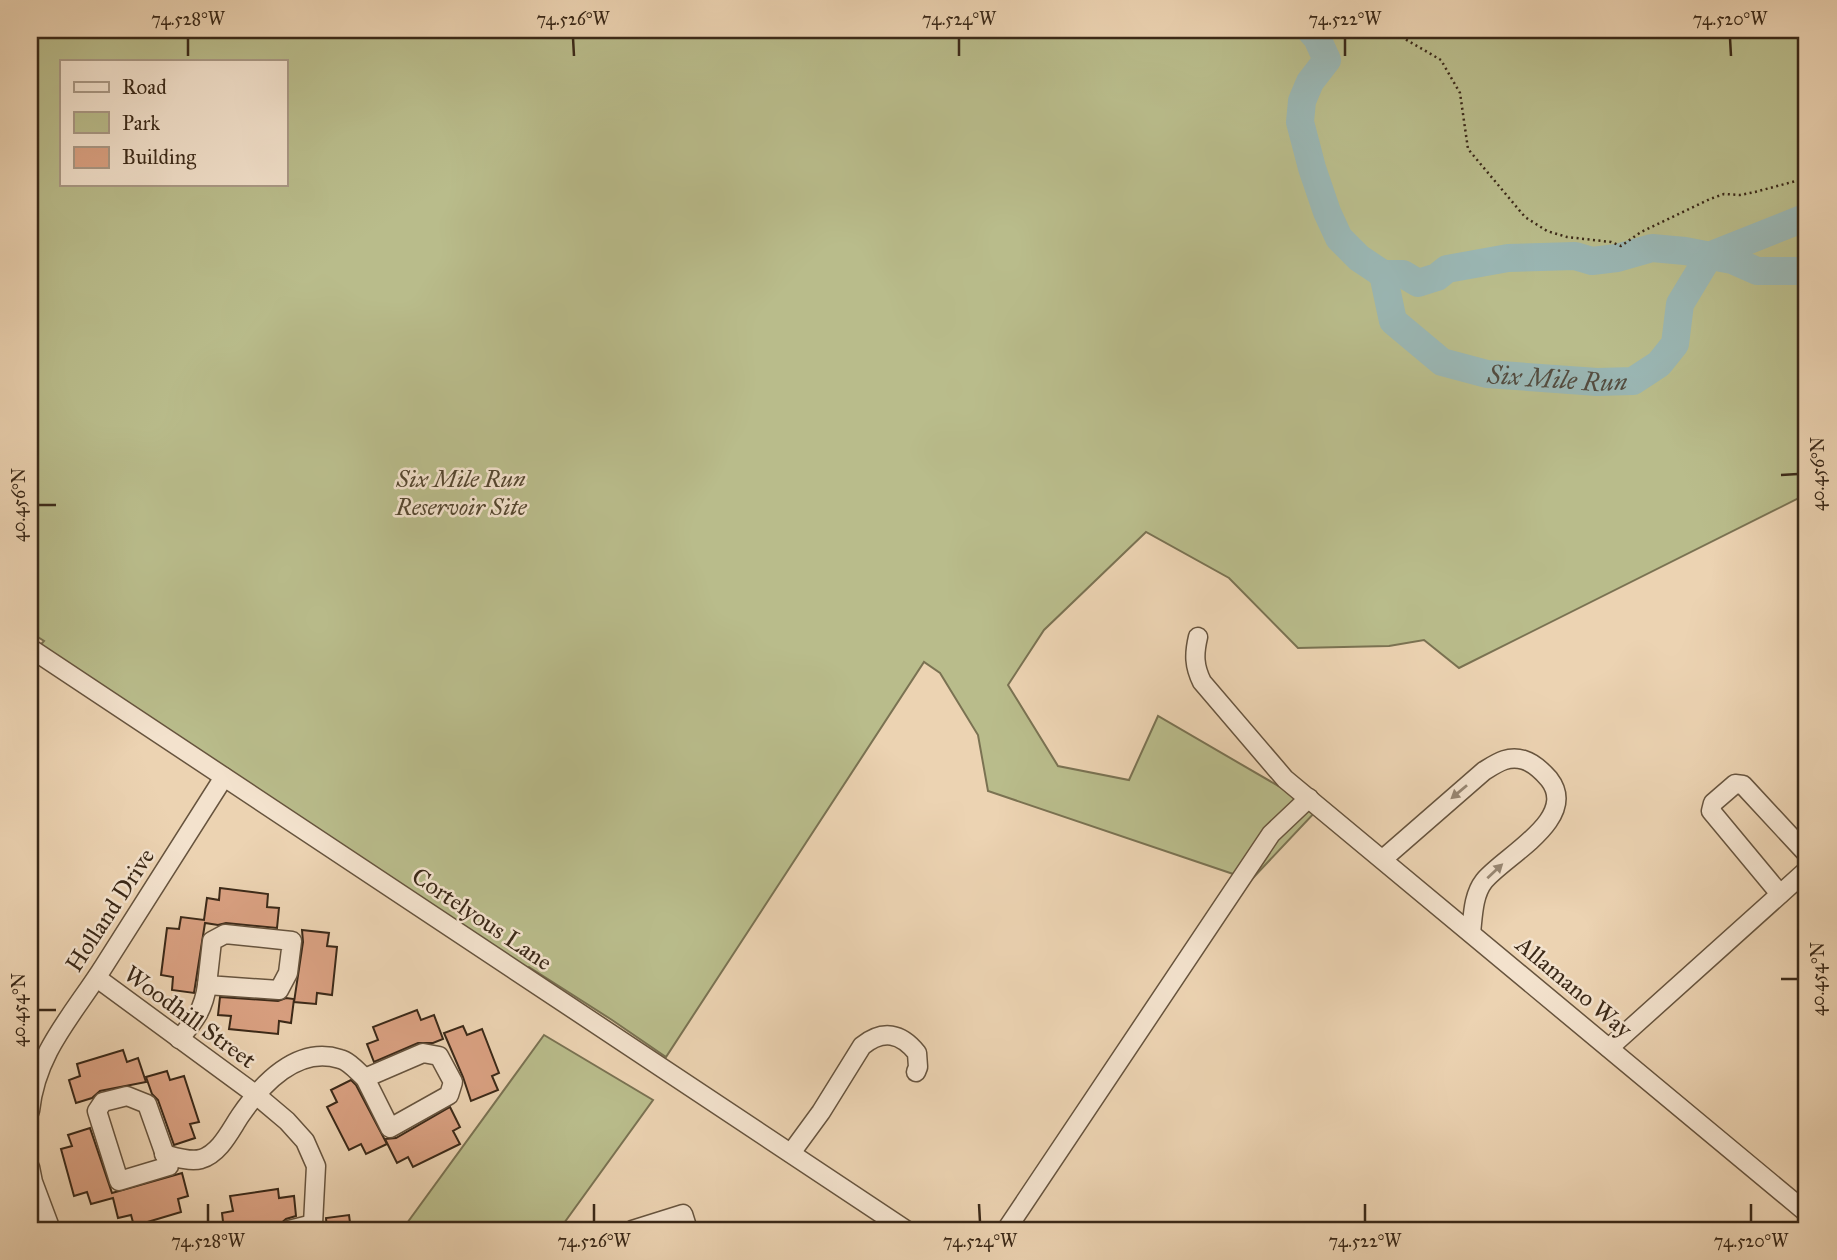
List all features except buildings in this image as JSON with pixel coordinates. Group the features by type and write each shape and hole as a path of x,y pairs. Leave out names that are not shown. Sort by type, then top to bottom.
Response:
{"street":[{"name":"Allamano Way","path":"1198,637 1194,655 1196,671 1202,682 1284,779 1807,1213"},
{"name":"Cortelyous Lane","path":"30,648 906,1230"},
{"path":"1383,859 1484,771 1503,759 1522,759 1542,771 1552,782 1556,795 1555,811 1534,837 1485,881 1475,902 1471,933"},
{"name":"Holland Drive","path":"30,1111 35,1083 51,1044 224,777"},
{"path":"1780,894 1711,811 1713,803 1735,784 1743,785 1807,854"},
{"path":"1006,1230 1271,834 1309,798"},
{"path":"1609,1048 1807,870"},
{"path":"179,1039 195,1021 205,1002 206,985 212,941 225,934 292,941 288,973 279,990 206,985"},
{"name":"Woodhill Street","path":"96,978 255,1094 306,1141 316,1166 314,1227 289,1230"},
{"path":"791,1153 821,1112 856,1055 870,1040 890,1034 900,1037 917,1053 916,1072"},
{"name":"Woodhill Street","path":"164,1154 182,1159 200,1159 218,1148 255,1094 285,1067 303,1058 321,1056 342,1059 365,1078 390,1128 449,1095 453,1082 439,1056 423,1053 365,1078"},
{"path":"127,1096 146,1104 164,1154 169,1166 119,1181 97,1111 103,1102 127,1096"},
{"path":"30,1167 51,1230"},
{"path":"632,1230 683,1214 688,1230"}],"path":[{"path":"1401,30 1405,39 1441,60 1460,93 1468,149 1525,217 1547,231 1621,246 1641,232 1710,199 1724,194 1755,192 1807,178"}],"green space":[{"name":"Six Mile Run Reservoir Site","path":"30,30 1807,30 1807,494 1459,668 1424,640 1389,646 1298,648 1229,578 1146,532 1044,630 1008,685 1058,766 1129,780 1158,716 1318,809 1251,880 988,791 978,735 940,673 924,662 666,1057 529,967 524,974 36,650 44,641 30,632"},
{"path":"544,1035 653,1100 559,1230 402,1230"}],"waterway":[{"name":"Six Mile Run","path":"1310,30 1317,38 1327,60 1310,82 1302,101 1300,122 1312,168 1339,238 1359,258 1383,274 1403,274 1418,283 1437,277 1447,269 1508,258 1575,256 1592,261 1617,258 1652,248 1732,260 1757,271 1807,271"},
{"name":"Six Mile Run","path":"1383,274 1393,321 1442,362 1487,374 1597,382 1633,381 1659,364 1675,344 1680,304 1709,256 1807,217"}]}
